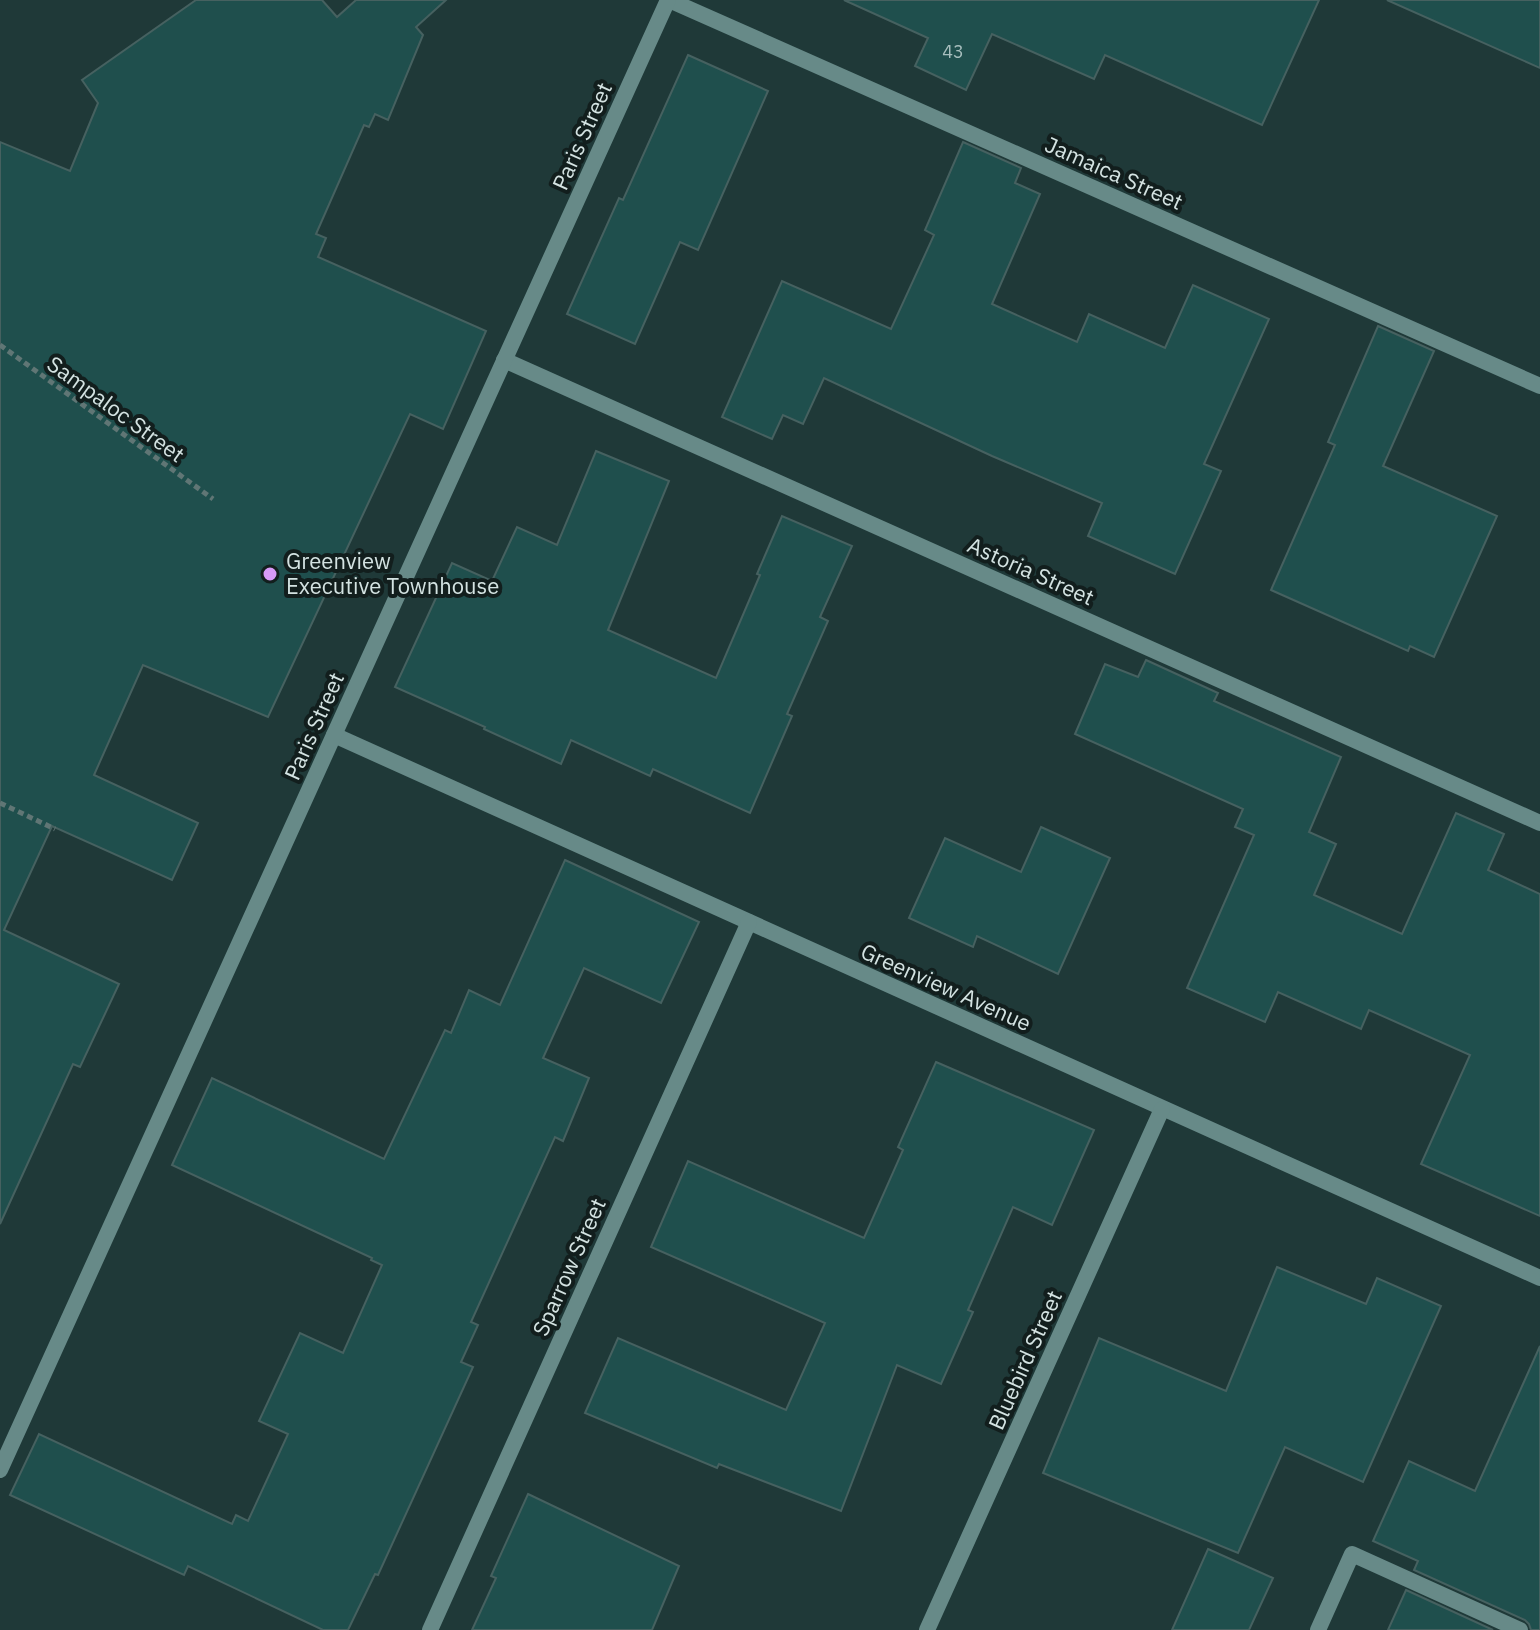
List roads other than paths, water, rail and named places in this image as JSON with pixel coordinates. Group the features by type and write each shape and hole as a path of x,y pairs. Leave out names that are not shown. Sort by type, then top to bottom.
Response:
{"street":[{"name":"Paris Street","path":"0,1470 669,0"},
{"name":"Jamaica Street","path":"669,0 1540,386"},
{"name":"Astoria Street","path":"504,360 1540,823"},
{"name":"Greenview Avenue","path":"334,735 1540,1278"},
{"name":"Sparrow Street","path":"430,1630 749,922"},
{"name":"Bluebird Street","path":"927,1630 1162,1109"},
{"path":"1318,1630 1352,1554 1520,1630"}],"place":[{"name":"Greenview Executive Townhouse","path":"270,574"}]}
